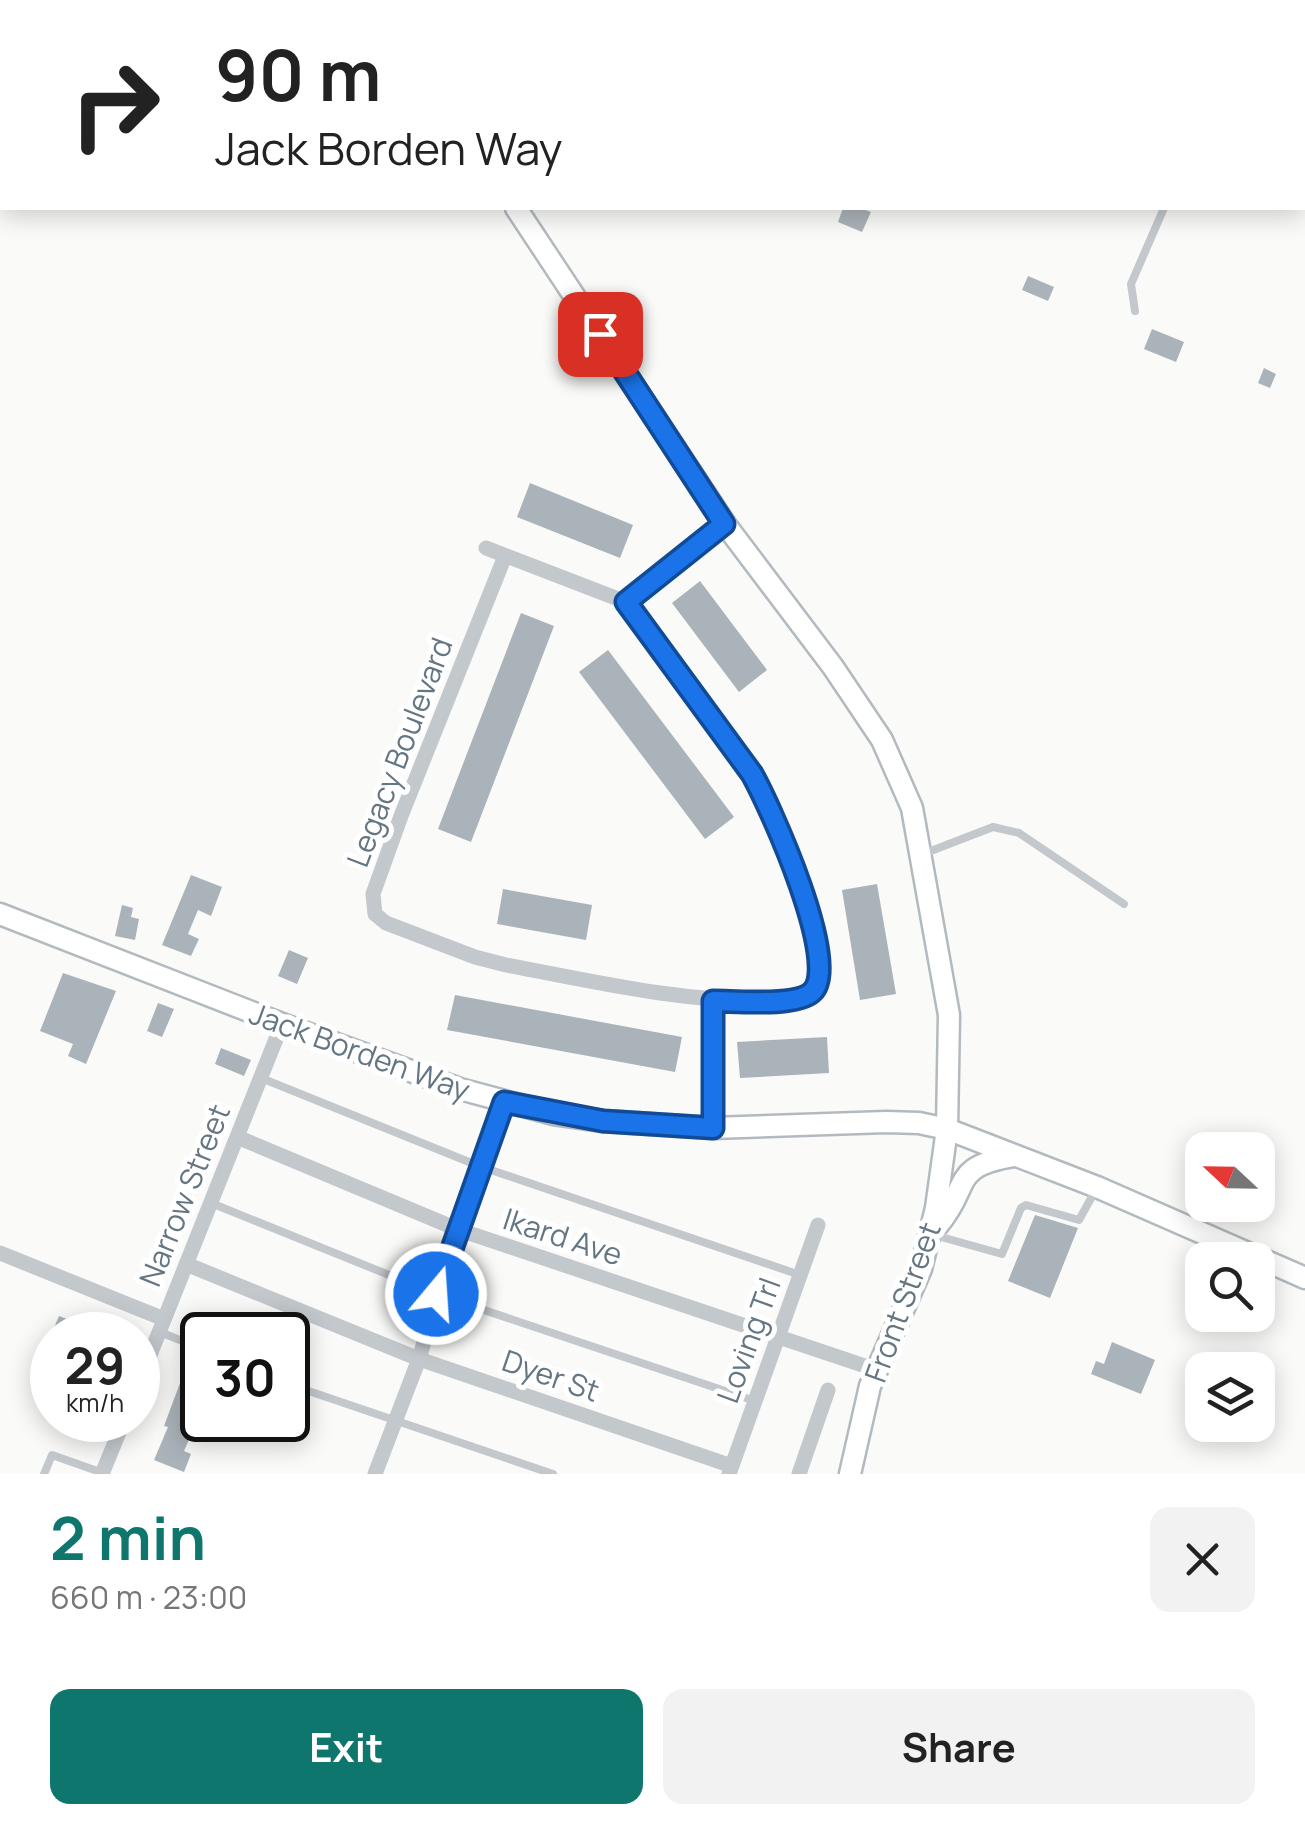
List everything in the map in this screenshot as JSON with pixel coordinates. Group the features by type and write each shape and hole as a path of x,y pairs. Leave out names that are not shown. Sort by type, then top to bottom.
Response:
{"street":[{"name":"Front Street","path":"517,210 724,524 882,740 912,808 949,1015 947,1129 921,1269 877,1370 850,1474"},
{"path":"486,548 626,602 724,524"},
{"name":"Legacy Boulevard","path":"505,556 395,832 373,894 376,914 386,922 475,957 506,965 713,1001 793,1000 810,995 818,984 820,968 806,901 769,804 752,774 626,602"},
{"name":"Jack Borden Way","path":"0,914 282,1024 504,1102 603,1121 713,1128 886,1122 947,1129 1097,1187 1305,1278"},
{"path":"713,1001 713,1128"},
{"name":"Narrow Street","path":"160,1330 282,1024"},
{"path":"374,1474 419,1359 457,1229 504,1102"},
{"name":"Ikard Ave","path":"237,1137 457,1229 877,1370"},
{"path":"930,1234 945,1216 967,1172 984,1161 1016,1156"},
{"name":"Loving Trl","path":"731,1470 818,1225"},
{"path":"0,1253 162,1325"},
{"name":"Dyer St","path":"186,1264 419,1359 731,1470"},
{"path":"798,1474 828,1390"},
{"path":"102,1474 115,1442"}],"lane":[{"path":"1135,312 1131,284 1163,210"},
{"path":"919,856 993,827 1004,828 1019,833 1124,904"},
{"path":"260,1078 479,1166 800,1275"},
{"path":"930,1234 1002,1254 1026,1204 1078,1220 1097,1187"},
{"path":"211,1203 436,1294 755,1401"},
{"path":"162,1325 180,1336"},
{"path":"310,1392 553,1474"},
{"path":"44,1474 52,1455 102,1474"}],"building":[{"path":"842,210 871,212 862,232 838,222"},
{"path":"1028,276 1054,287 1048,301 1022,290"},
{"path":"1152,329 1184,342 1176,362 1144,349"},
{"path":"1264,368 1276,374 1270,388 1258,383"},
{"path":"530,483 633,525 620,558 517,517"},
{"path":"700,581 767,670 739,692 672,603"},
{"path":"521,613 554,626 471,842 438,829"},
{"path":"608,650 734,817 705,839 579,672"},
{"path":"191,875 222,887 211,916 198,910 188,934 199,939 191,956 162,945"},
{"path":"877,884 896,994 860,1000 842,890"},
{"path":"503,889 592,905 586,940 497,924"},
{"path":"122,905 133,908 131,917 139,919 135,940 115,936"},
{"path":"289,950 308,958 297,984 278,976"},
{"path":"63,973 116,991 86,1064 68,1056 73,1044 40,1031"},
{"path":"455,995 682,1037 675,1072 447,1030"},
{"path":"158,1003 174,1009 162,1037 147,1031"},
{"path":"827,1037 829,1073 740,1078 737,1042"},
{"path":"221,1048 251,1060 244,1076 215,1064"},
{"path":"1035,1215 1078,1228 1050,1298 1008,1281"},
{"path":"1112,1342 1155,1360 1141,1394 1091,1374 1096,1361 1104,1364"},
{"path":"180,1383 180,1442 188,1442 184,1451 191,1454 184,1472 154,1460 168,1427 164,1426"}],"route":[{"path":"436,1294 504,1102 603,1121 713,1128 713,1001 793,1000 810,995 818,984 820,968 806,901 769,804 752,774 626,602 724,524 600,334"}]}
